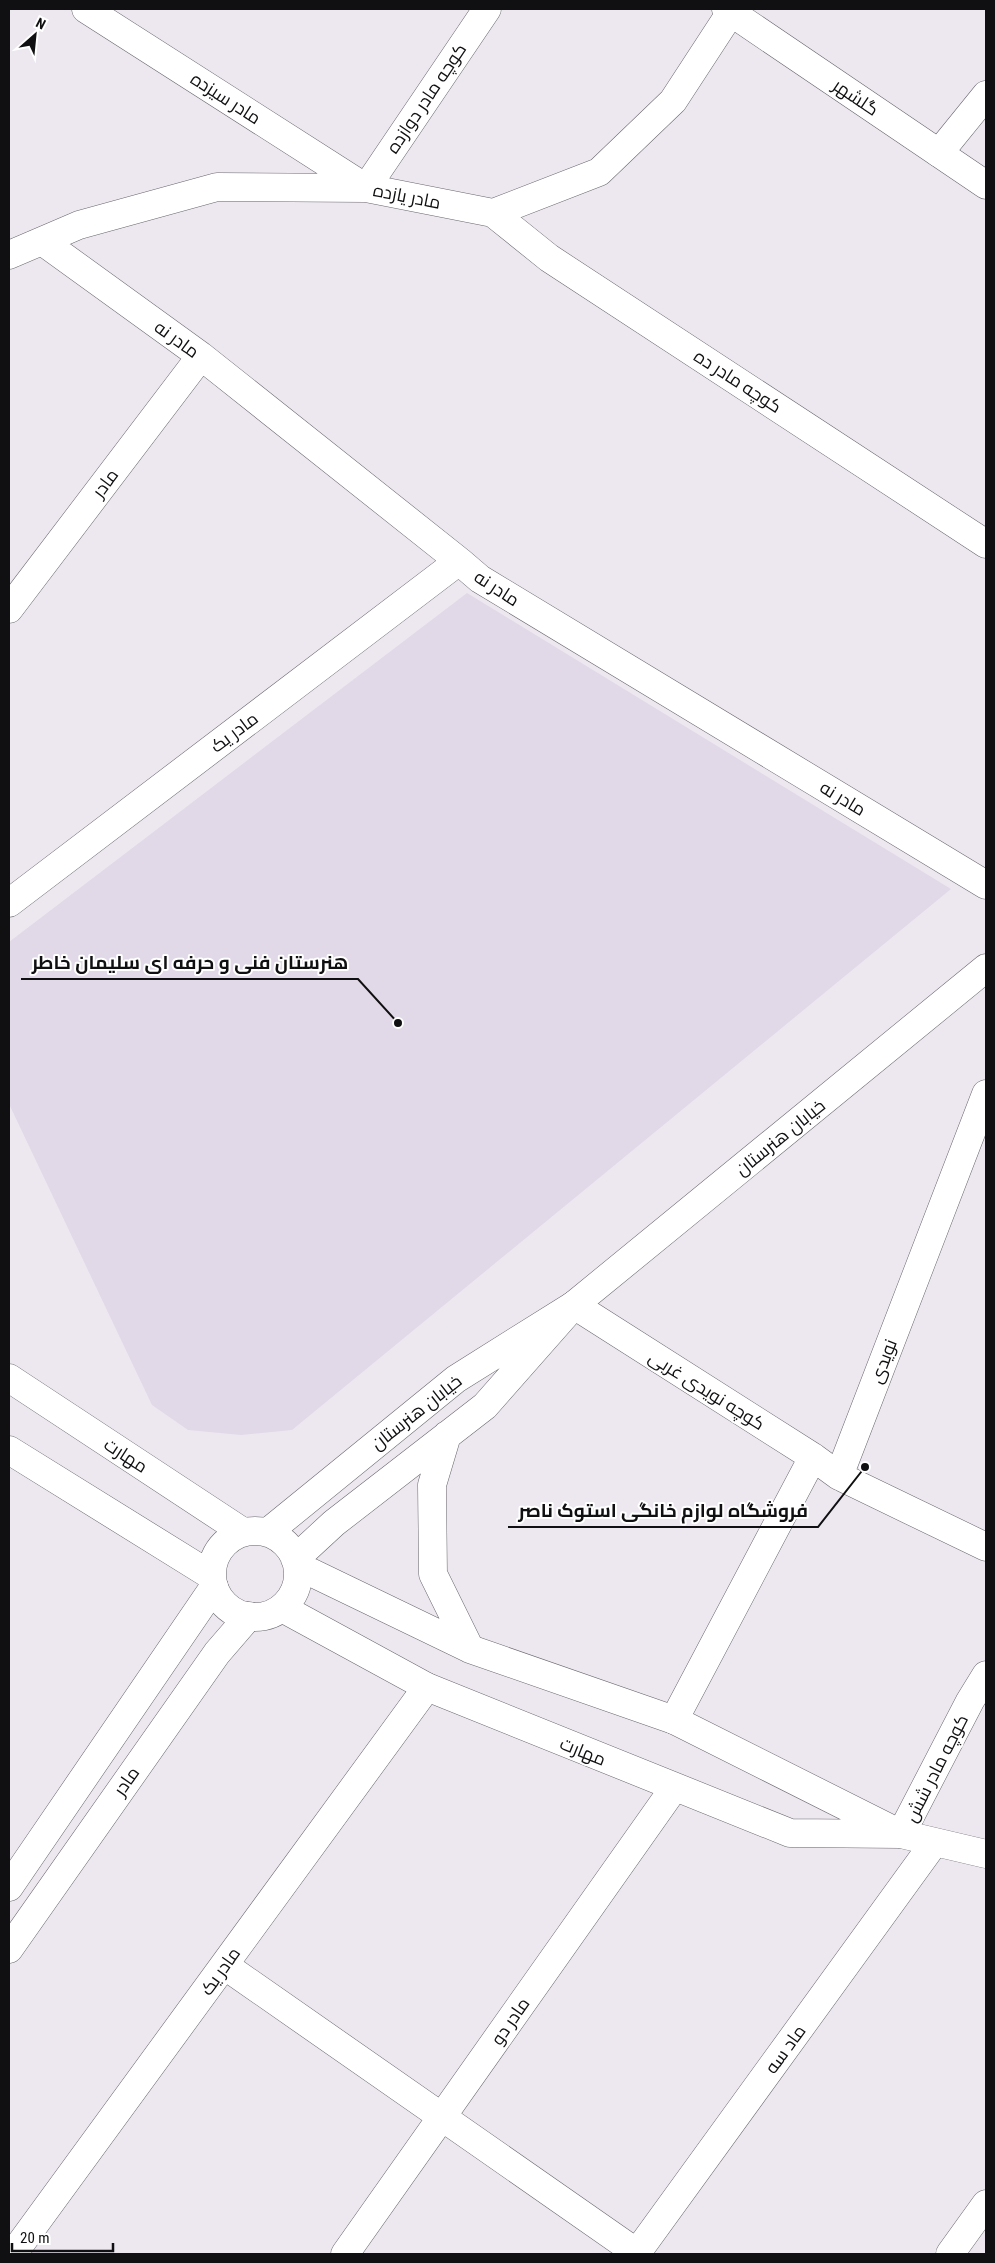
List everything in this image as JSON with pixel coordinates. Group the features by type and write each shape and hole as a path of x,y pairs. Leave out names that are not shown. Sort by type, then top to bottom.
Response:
{"street":[{"name":"مادر سیزده","path":"86,9 366,188"},
{"name":"کوچه مادر دوازده","path":"366,188 487,9"},
{"name":"گلشهر","path":"730,10 986,184"},
{"path":"493,214 599,172 673,101 730,10"},
{"path":"940,153 986,95"},
{"name":"مادر یازده","path":"9,254 80,225 217,187 366,188 493,214"},
{"name":"کوچه مادر ده","path":"493,214 549,258 986,544"},
{"name":"مادر نه","path":"42,241 201,356 459,561 480,580 986,885"},
{"name":"مادر","path":"9,609 201,356"},
{"name":"مادر یک","path":"9,903 459,561"},
{"name":"خیابان هنرستان","path":"255,1532 456,1379 574,1305 986,968"},
{"name":"نویدی","path":"839,1476 986,1094"},
{"name":"خیابان هنرستان","path":"296,1563 334,1524 485,1406 574,1305"},
{"name":"کوچه نویدی غربی","path":"574,1305 813,1457 839,1476"},
{"name":"مهارت","path":"9,1378 255,1532"},
{"path":"447,1435 432,1485 433,1574 470,1649"},
{"path":"9,1450 213,1582"},
{"path":"674,1720 813,1457"},
{"path":"839,1476 986,1547"},
{"path":"255,1532 288,1545 296,1563 296,1590 282,1608 266,1616 249,1616 232,1611 220,1598 213,1582 215,1557 226,1541 255,1532"},
{"name":"مهارت","path":"296,1563 470,1649 674,1720 901,1834 934,1844 986,1854"},
{"name":"مادر","path":"9,1887 213,1582"},
{"name":"مهارت","path":"282,1608 427,1687 674,1788 790,1833 901,1834"},
{"name":"مادر","path":"9,1949 217,1653 249,1616"},
{"name":"کوچه مادر شش","path":"901,1834 970,1701 986,1675"},
{"name":"مادر یک","path":"13,2254 427,1687"},
{"name":"مادر دو","path":"345,2254 674,1788"},
{"name":"ماد سه","path":"637,2254 934,1844"},
{"path":"224,1965 637,2254"},
{"path":"950,2254 986,2204"}],"shaded area":[{"path":"467,593 951,889 292,1430 241,1435 188,1430 152,1405 9,1104 9,942"}],"place":[{"name":"هنرستان فنی و حرفه ای سلیمان خاطر","path":"398,1023"},
{"name":"فروشگاه لوازم خانگى استوک ناصر","path":"865,1467"}]}
